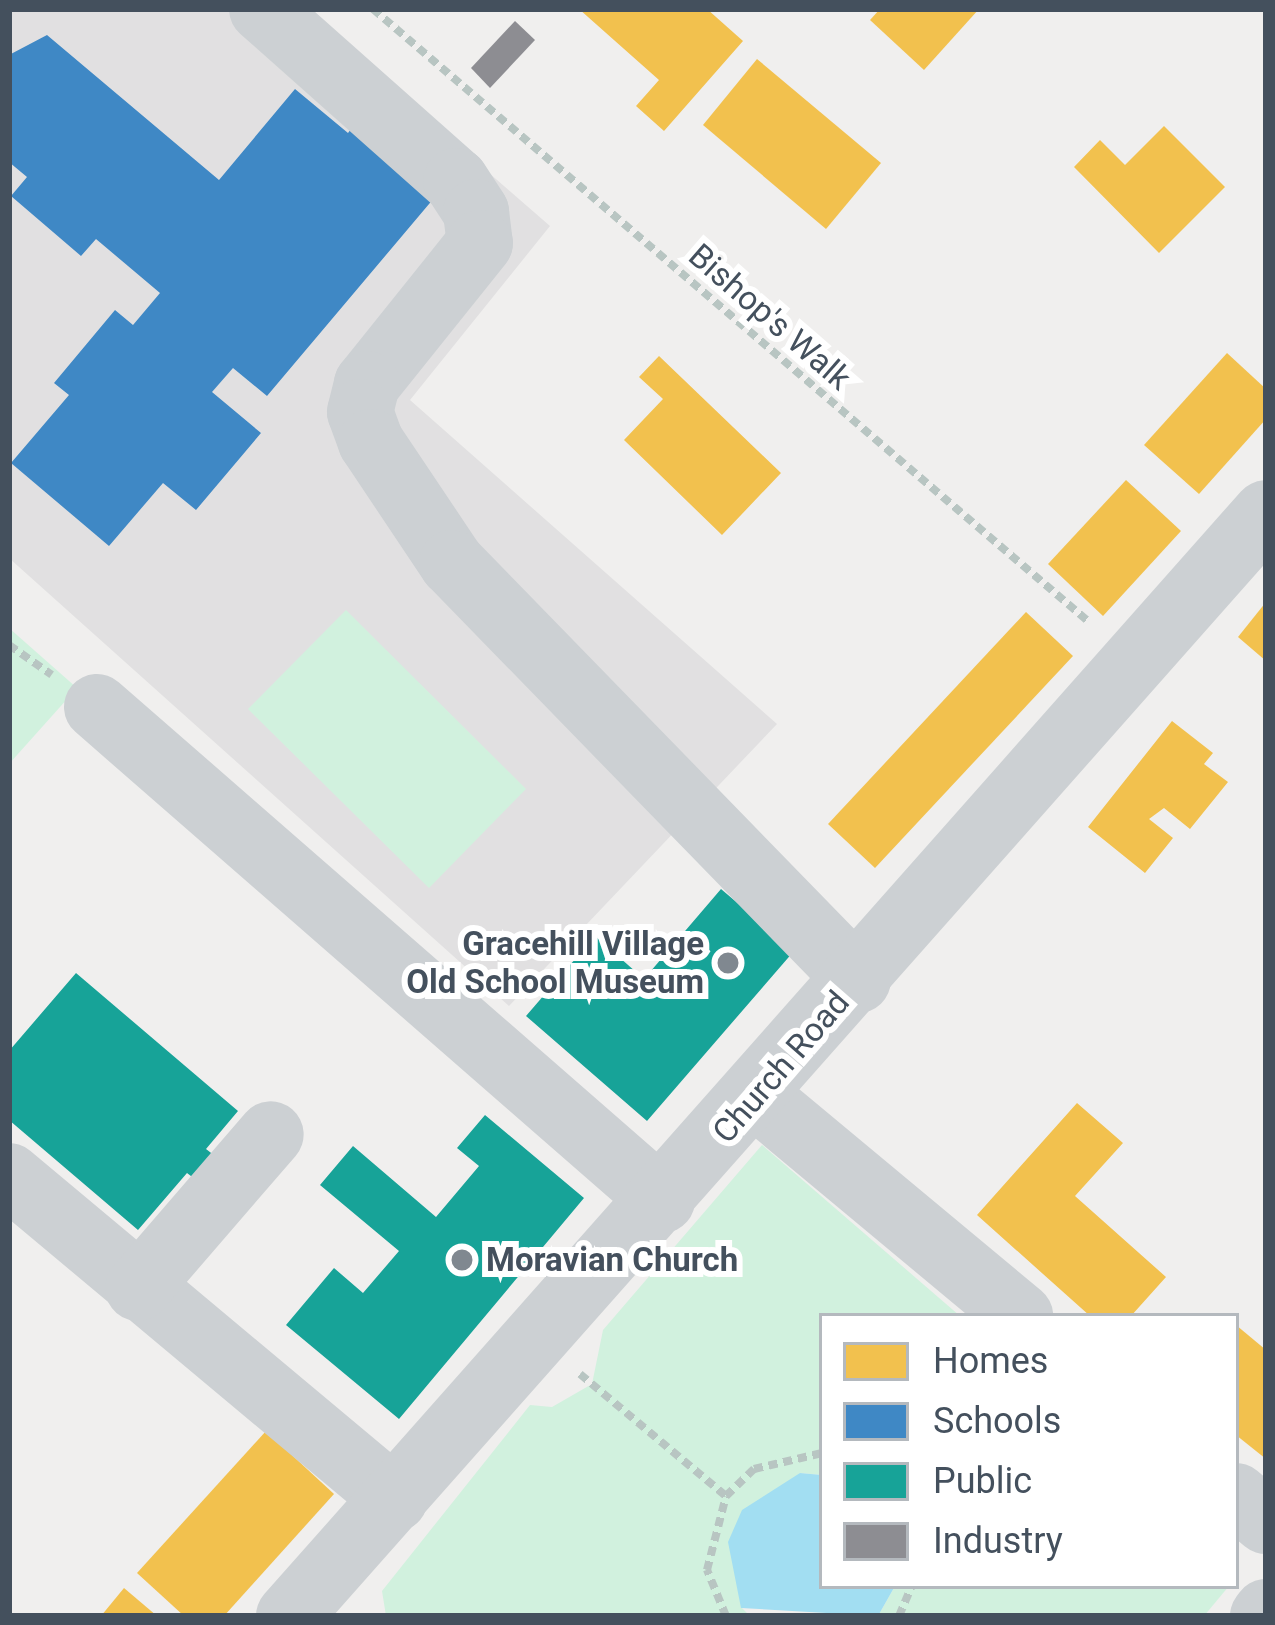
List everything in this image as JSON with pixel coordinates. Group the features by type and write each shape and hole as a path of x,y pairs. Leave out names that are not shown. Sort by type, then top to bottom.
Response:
{"street":[{"path":"262,9 456,181 476,212 480,243 367,384 360,412 371,442 452,563 858,980"},
{"name":"Church Road","path":"306,1610 394,1499 756,1096 1266,513"},
{"path":"97,707 662,1200"},
{"path":"756,1096 1016,1313"},
{"path":"138,1288 271,1134"},
{"path":"9,1176 394,1499"},
{"path":"1239,1498 1266,1521"}],"path":[{"name":"Bishop's Walk","path":"373,9 1136,662"},
{"path":"538,1338 726,1496"},
{"path":"726,1616 707,1570 726,1496 754,1469 819,1455"}],"shaded area":[{"path":"9,9 301,9 550,226 410,400 777,724 509,1006 9,558"}],"green space":[{"path":"346,610 526,789 429,888 248,709"},
{"path":"9,628 77,688 9,764"},
{"path":"762,1145 957,1313 819,1313 819,1475 800,1473 741,1607 750,1616 386,1616 382,1591 530,1405 552,1407 592,1384 603,1330"},
{"path":"893,1589 1226,1589 1204,1616 878,1616"}],"water":[{"path":"800,1473 819,1475 819,1589 893,1589 878,1616 741,1608 728,1542 742,1510"}],"building: Homes":[{"path":"579,9 707,9 743,41 664,131 636,106 659,80"},
{"path":"880,9 979,9 924,70 870,20"},
{"path":"757,59 881,163 826,229 703,125"},
{"path":"1164,126 1225,187 1159,253 1074,167 1100,140 1125,165"},
{"path":"1227,353 1266,389 1266,419 1199,494 1144,445"},
{"path":"659,356 781,473 722,535 624,440 663,399 639,377"},
{"path":"1126,480 1181,531 1103,616 1048,564"},
{"path":"1266,602 1266,661 1238,637"},
{"path":"1026,612 1073,656 875,868 828,824"},
{"path":"1172,721 1213,753 1204,764 1228,782 1190,829 1164,808 1149,819 1173,838 1145,873 1088,827"},
{"path":"1077,1103 1123,1143 1075,1196 1166,1277 1134,1313 1087,1313 977,1215"},
{"path":"1239,1328 1266,1350 1266,1459 1239,1437"},
{"path":"266,1431 334,1494 224,1616 184,1616 137,1573"},
{"path":"124,1588 157,1616 101,1616"}],"building: Schools":[{"path":"47,35 219,180 295,89 348,133 357,121 440,191 267,396 233,368 212,392 261,433 196,510 163,483 109,546 11,463 69,395 54,383 115,310 133,325 160,293 96,239 81,256 11,196 27,177 9,162 9,55"}],"building: Public":[{"path":"721,889 794,951 647,1121 526,1016 595,936 644,979"},
{"path":"76,973 238,1111 206,1149 224,1163 204,1186 187,1173 138,1230 9,1120 9,1051"},
{"name":"Moravian Church","path":"485,1115 584,1198 399,1419 286,1325 334,1268 363,1293 399,1251 320,1185 353,1146 436,1217 479,1166 457,1148"}],"building: Industry":[{"path":"515,21 535,40 490,88 471,68"}],"place":[{"name":"Gracehill Village Old School Museum","path":"728,963"},
{"name":"Moravian Church","path":"462,1260"}]}
